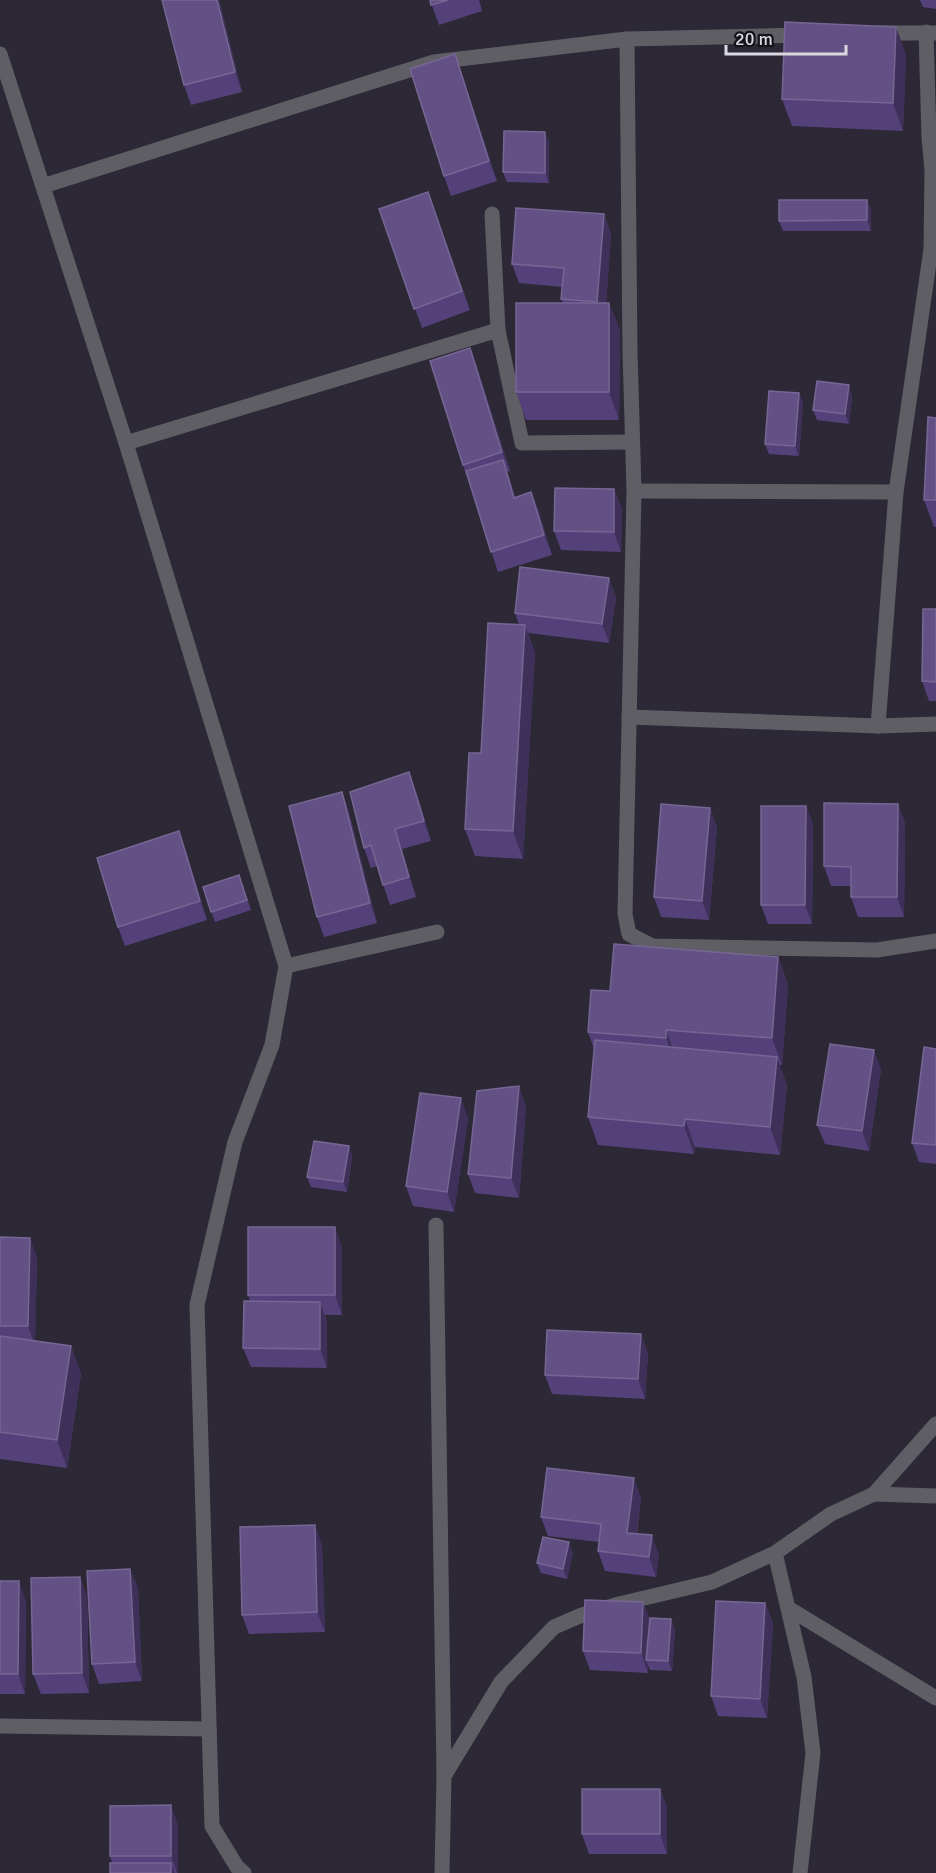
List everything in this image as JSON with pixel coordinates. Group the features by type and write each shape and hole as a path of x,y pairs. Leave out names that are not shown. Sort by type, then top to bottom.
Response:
{"street":[{"path":"866,34 931,33 929,137 934,170 931,249 896,492 878,726"},
{"path":"43,186 434,62 627,39 818,35"},
{"path":"627,39 631,442 634,491 625,914 629,934 652,946 878,950 936,941"},
{"path":"0,54 126,443 286,966 272,1045 235,1142 197,1305 212,1827 243,1873"},
{"path":"492,214 498,330 522,443 631,442"},
{"path":"126,443 498,330"},
{"path":"634,491 896,492"},
{"path":"628,717 878,726 936,724"},
{"path":"286,966 437,932"},
{"path":"436,1225 444,1776 442,1873"},
{"path":"444,1776 501,1682 554,1627 582,1615 610,1607 712,1582 775,1553 831,1514 874,1494 936,1425"},
{"path":"874,1494 936,1496"},
{"path":"775,1553 804,1677 813,1753 800,1873"},
{"path":"788,1608 936,1698"},
{"path":"0,1726 208,1729"}],"building":[{"path":"162,0 217,0 235,72 184,85"},
{"path":"430,0 448,0 431,5"},
{"path":"785,22 896,27 893,103 782,99"},
{"path":"455,54 489,161 444,176 410,69"},
{"path":"504,131 545,132 545,173 503,172"},
{"path":"428,192 462,291 414,309 379,209"},
{"path":"779,200 867,200 867,220 779,221"},
{"path":"516,208 604,214 597,302 561,299 564,268 512,264"},
{"path":"516,303 609,303 609,392 516,392"},
{"path":"470,348 502,452 463,465 430,361"},
{"path":"817,381 849,385 845,414 813,410"},
{"path":"769,391 799,393 795,446 765,444"},
{"path":"928,417 936,418 936,500 924,500"},
{"path":"503,460 514,498 531,492 544,535 491,552 466,471"},
{"path":"555,488 614,489 614,532 554,531"},
{"path":"520,567 609,578 602,624 515,613"},
{"path":"923,609 936,609 936,682 922,681"},
{"path":"488,623 525,625 513,831 465,829 469,753 481,753"},
{"path":"409,772 424,821 395,829 409,877 383,885 371,845 364,848 350,792"},
{"path":"342,792 370,903 317,917 289,806"},
{"path":"824,803 898,804 897,897 851,897 851,867 824,866"},
{"path":"661,804 710,808 702,901 654,897"},
{"path":"761,806 806,806 805,905 761,905"},
{"path":"179,831 200,901 118,927 97,858"},
{"path":"239,875 247,900 211,912 203,887"},
{"path":"614,944 778,957 772,1038 666,1030 666,1038 588,1032 591,990 610,991"},
{"path":"595,1040 777,1057 770,1127 685,1119 684,1126 588,1117"},
{"path":"830,1044 874,1050 862,1131 817,1125"},
{"path":"924,1047 936,1049 936,1145 912,1143"},
{"path":"519,1086 511,1178 468,1174 477,1091"},
{"path":"420,1093 461,1098 447,1192 406,1186"},
{"path":"314,1141 349,1146 343,1182 307,1177"},
{"path":"248,1227 335,1227 335,1295 248,1295"},
{"path":"0,1237 30,1238 28,1326 0,1326"},
{"path":"244,1301 320,1302 320,1349 243,1348"},
{"path":"547,1330 641,1334 638,1379 545,1375"},
{"path":"0,1336 71,1346 57,1440 0,1432"},
{"path":"547,1468 634,1478 627,1533 652,1535 649,1557 598,1551 601,1524 541,1517"},
{"path":"315,1525 317,1612 242,1615 240,1527"},
{"path":"543,1537 569,1542 563,1569 537,1563"},
{"path":"130,1569 135,1662 92,1664 87,1571"},
{"path":"80,1577 82,1673 33,1674 31,1578"},
{"path":"0,1581 19,1581 18,1674 0,1674"},
{"path":"585,1600 643,1602 641,1653 583,1651"},
{"path":"716,1601 765,1603 760,1699 711,1696"},
{"path":"650,1618 671,1619 668,1661 646,1660"},
{"path":"582,1789 660,1789 660,1834 582,1834"},
{"path":"171,1805 171,1856 110,1856 110,1806"},
{"path":"110,1863 171,1863 171,1873 110,1873"}]}
